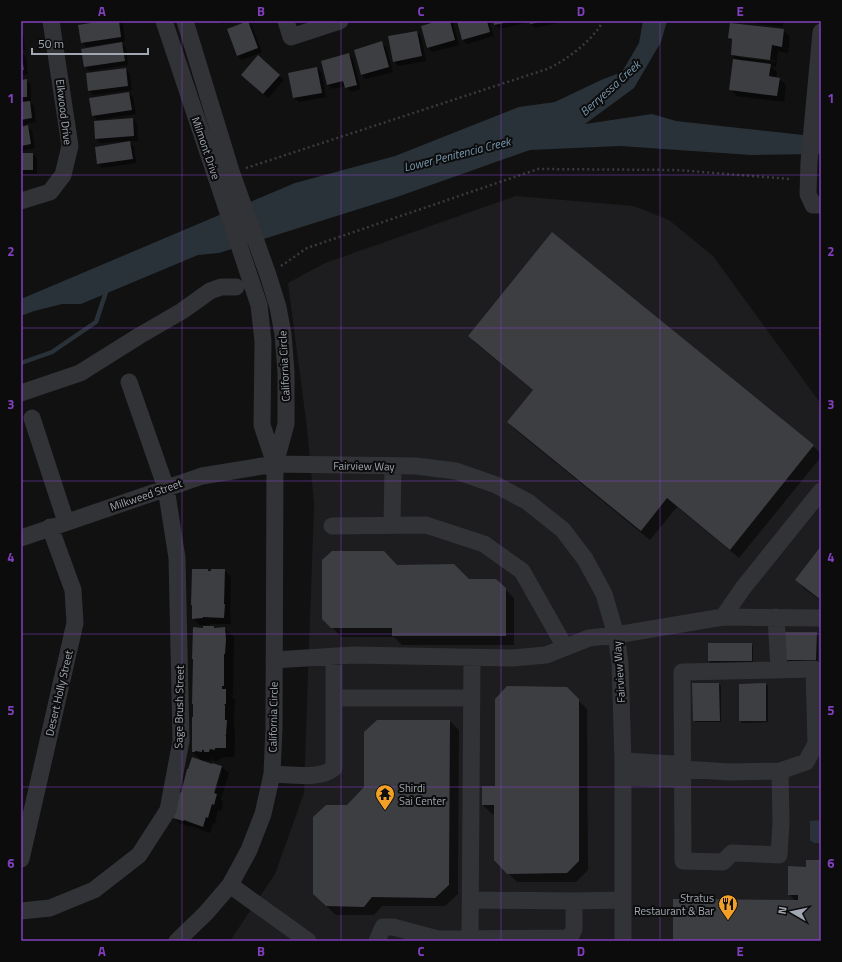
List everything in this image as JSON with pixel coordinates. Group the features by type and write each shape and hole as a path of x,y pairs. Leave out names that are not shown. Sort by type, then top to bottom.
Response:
{"street":[{"name":"Elkwood Drive","path":"21,201 50,192 63,175 70,146 51,21"},
{"name":"Milmont Drive","path":"164,21 250,274"},
{"name":"Milmont Drive","path":"185,21 232,173 267,272"},
{"path":"286,21 291,38 340,21"},
{"path":"821,32 809,162 808,194 813,205 821,205"},
{"name":"California Circle","path":"177,941 206,914 230,886 249,850 263,814 272,774 274,728 275,464 286,424 286,372 283,334 278,307 267,272"},
{"name":"California Circle","path":"250,274 259,305 263,341 262,424 275,464"},
{"path":"21,393 80,373 182,311 210,291 221,287 236,286"},
{"name":"Sage Brush Street","path":"21,911 50,908 94,890 140,855 168,810 181,740 177,558 166,488 129,382"},
{"path":"32,418 66,522"},
{"name":"Fairview Way","path":"275,464 431,467 456,471 496,485 528,502 563,530 585,560 604,594 616,635 620,663 624,769 623,941"},
{"name":"Milkweed Street","path":"21,538 202,476 275,464"},
{"path":"392,525 393,467"},
{"path":"723,616 743,588 821,490"},
{"path":"332,526 426,525 484,544 522,571 565,647"},
{"name":"Desert Holly Street","path":"21,860 75,623 73,590 50,527"},
{"path":"274,660 353,655 512,658 546,655 589,638 616,635 723,616 821,618"},
{"path":"776,617 779,670"},
{"path":"272,774 319,775 328,773 334,768 334,656"},
{"path":"470,938 472,658"},
{"path":"682,769 730,772 780,771 806,762 816,744 814,669 682,672 682,769 683,861 723,862 732,853 778,855 781,823 780,771"},
{"path":"334,698 472,698"},
{"path":"624,769 674,779 682,769"},
{"path":"230,886 308,941"},
{"path":"471,900 623,900"},
{"path":"377,941 383,927 393,927 438,939 570,938 574,929 574,901"}],"path":[{"path":"232,173 557,64 588,40 603,21"},
{"path":"267,272 306,248 538,169 678,170 790,179"}],"shaded area":[{"path":"516,196 634,206 669,220 713,256 821,404 821,941 229,941 275,874 304,793 314,504 307,428 288,283 325,263"}],"water":[{"name":"Berryessa Creek","path":"643,21 667,21 661,42 634,88 585,124 652,114 676,121 821,137 821,154 751,155 620,146 530,150 397,197 219,253 198,255 81,304 62,304 21,316 21,299 295,183 395,156 519,107 555,102 601,80 622,72 639,43"},
{"path":"821,820 821,843 814,843 810,840 810,821"}],"building":[{"path":"103,21 119,21 121,37 81,43 78,25"},
{"path":"248,21 258,48 237,56 227,29"},
{"path":"438,21 450,21 455,40 427,48 421,26"},
{"path":"457,21 487,21 490,32 462,40"},
{"path":"493,21 509,21 509,22 494,25"},
{"path":"529,21 541,21 542,22 530,24"},
{"path":"730,23 784,29 782,47 772,45 770,60 731,55 732,39 728,38"},
{"path":"417,31 422,56 393,62 388,36"},
{"path":"382,41 389,67 361,75 354,50"},
{"path":"122,42 125,61 84,67 81,49"},
{"path":"21,53 24,70 21,70"},
{"path":"349,53 357,85 345,88 343,81 327,85 321,61"},
{"path":"258,55 280,75 263,94 241,75"},
{"path":"733,59 771,64 769,76 780,78 777,96 729,90"},
{"path":"317,67 322,93 293,98 288,73"},
{"path":"126,68 128,86 88,91 86,73"},
{"path":"27,79 27,97 21,97 21,80"},
{"path":"129,92 132,110 92,116 89,98"},
{"path":"30,101 32,118 21,120 21,102"},
{"path":"133,118 134,136 95,139 94,121"},
{"path":"28,125 31,144 21,146 21,127"},
{"path":"130,141 133,159 97,164 95,147"},
{"path":"21,153 33,153 33,170 21,170"},
{"path":"552,232 814,445 730,550 667,498 641,531 507,422 533,390 468,336"},
{"path":"821,546 821,600 795,580"},
{"path":"332,551 384,551 397,565 454,564 469,579 496,579 506,588 506,636 392,636 392,628 331,628 322,619 322,560"},
{"path":"192,569 208,569 208,571 211,571 211,569 225,569 224,618 203,617 192,619"},
{"path":"203,626 214,626 214,628 225,627 226,640 224,654 224,686 222,686 222,689 226,689 226,704 223,705 225,705 225,720 227,720 225,736 226,748 215,748 215,750 210,749 209,752 204,752 204,750 202,750 202,752 192,752 193,627 203,628"},
{"path":"782,632 817,632 816,660 782,660"},
{"path":"708,643 752,643 752,661 708,661"},
{"path":"692,683 719,683 720,721 693,721"},
{"path":"766,683 766,721 739,721 739,684"},
{"path":"507,686 567,687 579,699 579,861 567,873 507,874 494,860 494,805 482,805 482,786 495,786 495,699"},
{"name":"Shirdi Sai Center","path":"377,720 450,720 449,885 435,898 372,897 364,907 326,906 313,894 313,817 326,805 347,805 364,787 364,732"},
{"path":"192,757 222,766 214,793 217,794 214,805 212,804 208,818 206,817 203,827 184,820 173,818 187,769"},
{"path":"806,860 821,860 821,941 673,941 673,899 798,900 798,895 788,895 788,866 806,867"}],"waterway":[{"name":"Lower Penitencia Creek","path":"21,363 52,352 96,322 107,289"}],"place":[{"name":"Shirdi Sai Center","path":"385,811"},
{"name":"Stratus Restaurant & Bar","path":"728,921"}]}
